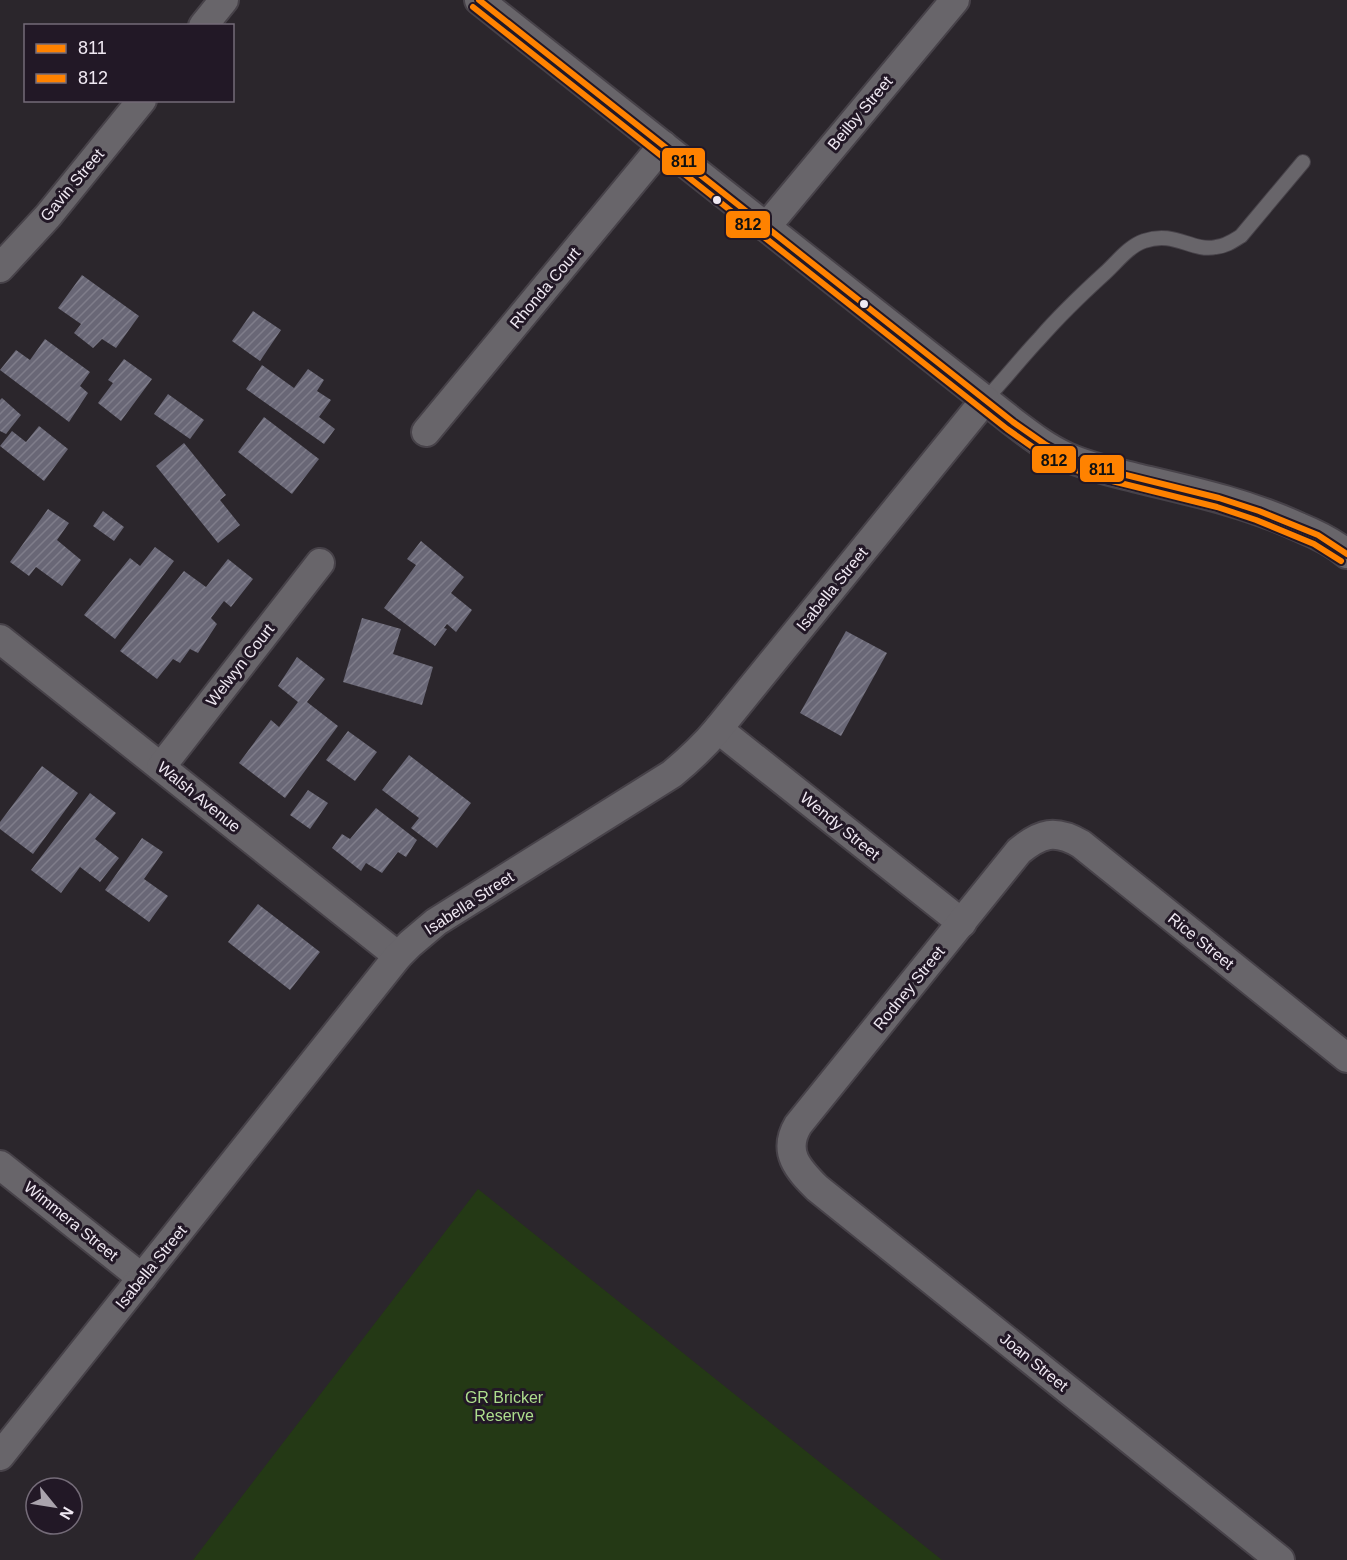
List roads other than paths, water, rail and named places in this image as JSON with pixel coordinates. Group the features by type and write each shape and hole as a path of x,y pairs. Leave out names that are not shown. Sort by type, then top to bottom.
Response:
{"street":[{"path":"205,24 224,0"},
{"path":"480,0 1044,444 1067,457 1091,466 1227,500 1272,514 1344,546"},
{"name":"Beilby Street","path":"766,227 955,0"},
{"name":"Gavin Street","path":"0,268 48,216 140,102"},
{"name":"Rhonda Court","path":"426,432 663,145"},
{"name":"Isabella Street","path":"0,1456 398,956 436,922 672,774 703,747 986,400"},
{"name":"Welwyn Court","path":"161,767 320,563"},
{"name":"Walsh Avenue","path":"0,639 398,956"},
{"name":"Wendy Street","path":"718,729 962,923"},
{"name":"Rodney Street","path":"794,1159 791,1145 792,1135 798,1125 1019,851 1031,842 1051,834"},
{"name":"Rice Street","path":"1051,834 1070,838 1081,844 1347,1058"},
{"name":"Joan Street","path":"794,1159 804,1175 817,1188 1280,1560"},
{"name":"Wimmera Street","path":"0,1164 142,1278"}],"lane":[{"path":"986,400 1041,336 1126,253 1142,242 1157,237 1171,238 1201,247 1215,248 1229,243 1241,236 1303,162"}],"park label":[{"name":"GR Bricker Reserve","path":"504,1406"}]}
